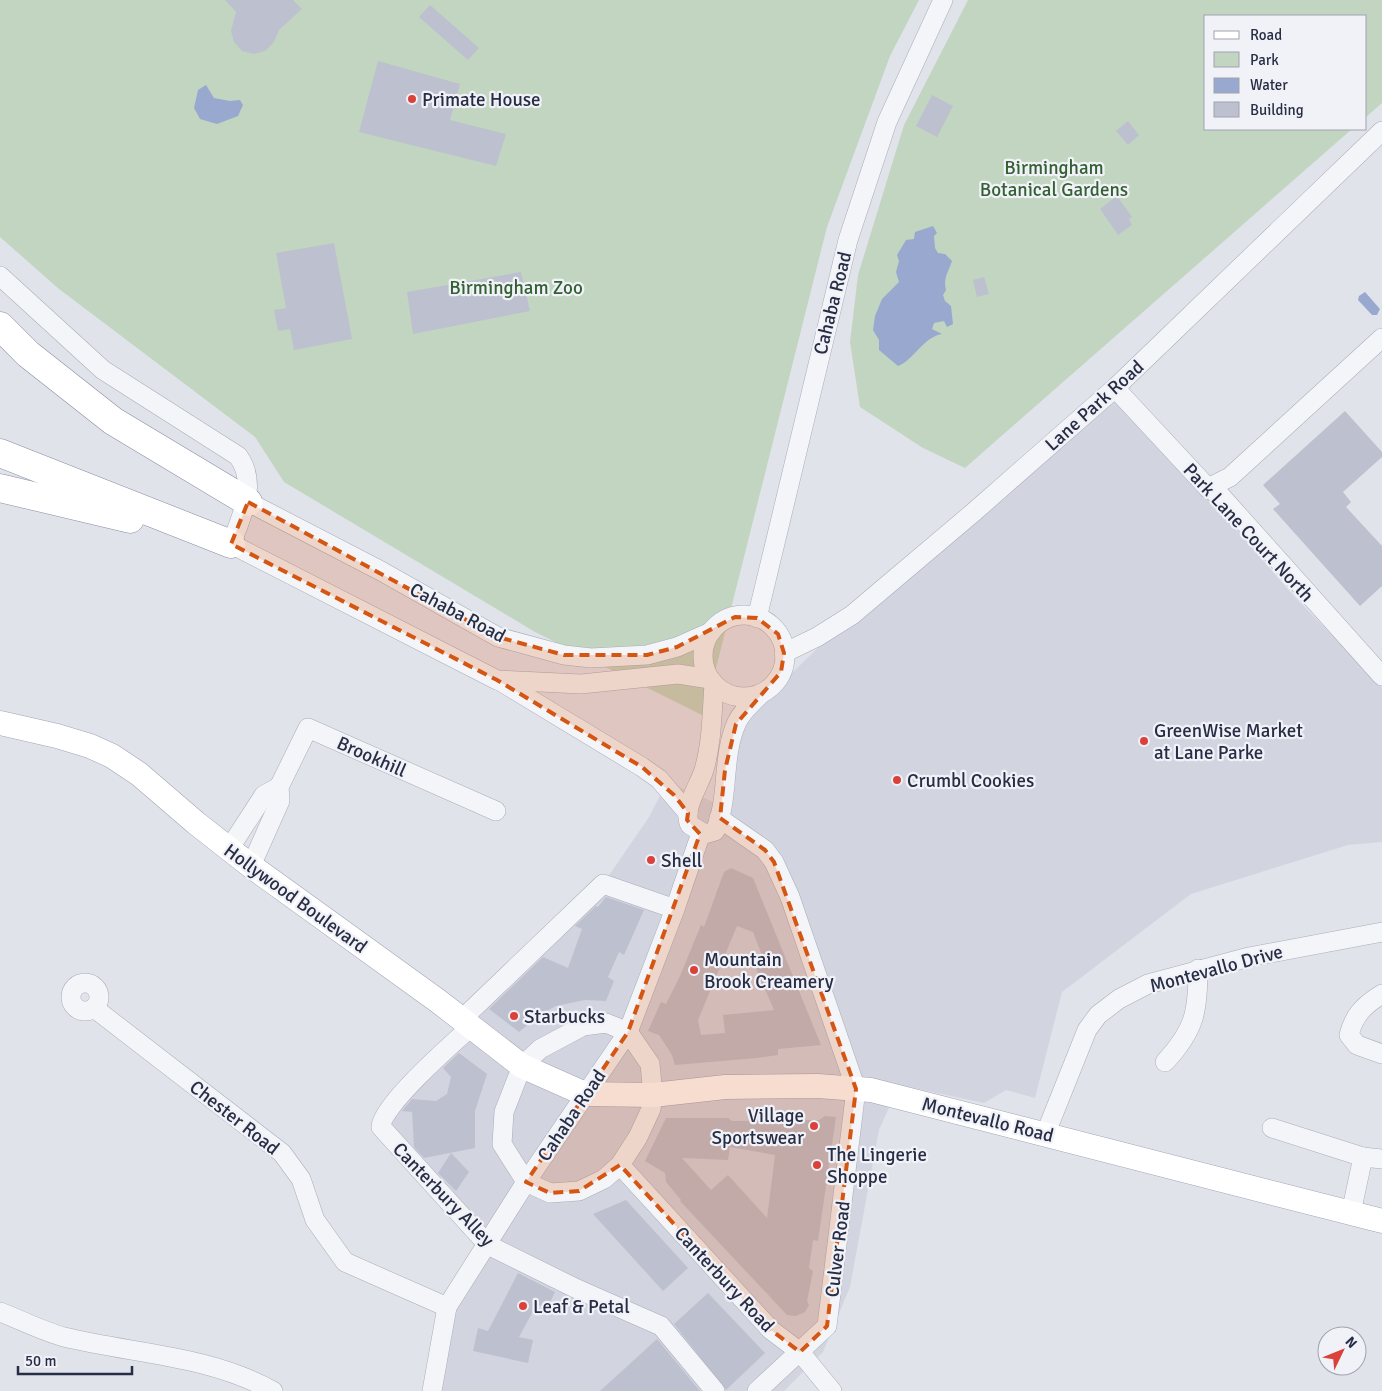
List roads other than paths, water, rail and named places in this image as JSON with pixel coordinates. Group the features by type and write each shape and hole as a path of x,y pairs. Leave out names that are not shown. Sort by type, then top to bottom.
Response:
{"highway":[{"path":"0,326 28,354 113,421 248,502"},
{"path":"0,453 231,544"},
{"path":"0,488 231,544"}],"main road":[{"name":"Hollywood Boulevard","path":"0,723 57,736 112,756 140,774 228,849 343,932 522,1066 584,1094"},
{"name":"Montevallo Road","path":"584,1094 653,1095 725,1087 818,1086 856,1089 890,1095 1382,1221"}],"street":[{"name":"Cahaba Road","path":"248,502 381,571 498,637 564,655 590,658 647,655 677,647 711,632 725,620 735,617 757,618 848,240 886,122 943,0"},
{"name":"Lane Park Road","path":"784,653 817,637 852,615 914,564 1116,388 1380,138"},
{"path":"0,276 103,370 238,456 244,464 248,502 231,544 496,680 642,767 659,780 688,813"},
{"path":"1208,488 1230,477 1382,338"},
{"name":"Park Lane Court North","path":"1116,388 1208,488 1221,496 1382,676"},
{"path":"711,632 703,650 705,670 712,682 711,739 704,770 688,813 690,826 701,832 711,834 715,831 720,818 725,770 736,724 762,693 773,684 781,672 784,653 778,634 757,618"},
{"path":"496,680 581,684 678,674 712,682 733,696 743,697 762,693"},
{"name":"Brookhill","path":"228,849 264,795 278,787 308,728 496,811"},
{"name":"Brookhill","path":"251,866 280,801 278,787"},
{"name":"Culver Road","path":"720,818 765,850 774,862 790,897 856,1089 827,1326 757,1391"},
{"name":"Cahaba Road","path":"432,1391 447,1307 488,1245 526,1182 584,1094 628,1032 676,909 701,832"},
{"name":"Canterbury Alley","path":"676,909 603,884 466,1024 397,1098 385,1115 381,1127 488,1245 578,1289 661,1326 715,1391"},
{"name":"Montevallo Drive","path":"1045,1135 1087,1030 1098,1015 1119,999 1148,984 1198,969 1382,932"},
{"path":"1165,1062 1179,1048 1191,1027 1198,1003 1198,969"},
{"path":"1382,994 1365,1004 1353,1020 1349,1036 1357,1045 1382,1054"},
{"name":"Chester Road","path":"94,1008 282,1154 301,1179 315,1220 345,1262 447,1307"},
{"path":"606,1023 628,1032 650,1064 653,1095 651,1109 638,1137 620,1165 604,1179 579,1191 550,1193 526,1182 502,1144 504,1112 522,1066 540,1049 583,1026 606,1023"},
{"path":"1272,1128 1363,1157 1382,1160"},
{"path":"1351,1213 1363,1157"},
{"name":"Canterbury Road","path":"620,1165 771,1330 800,1352 832,1391"},
{"path":"0,1312 62,1337 180,1358 252,1380 272,1391"}],"water":[{"path":"206,85 214,98 230,101 240,100 243,105 238,116 217,124 200,119 194,108 198,90"},
{"path":"933,226 937,233 934,236 935,248 938,253 945,254 952,261 946,276 946,290 943,295 945,301 951,306 953,324 947,327 944,321 934,323 932,329 942,334 929,340 909,359 898,366 879,350 879,340 873,330 875,316 882,299 899,282 896,272 899,261 897,255 906,240 914,239 915,232"},
{"path":"1365,292 1380,309 1377,315 1372,315 1358,300 1359,296"}],"place":[{"name":"Primate House","path":"412,99"},
{"name":"GreenWise Market at Lane Parke","path":"1144,741"},
{"name":"Crumbl Cookies","path":"897,780"},
{"name":"Shell","path":"651,860"},
{"name":"Mountain Brook Creamery","path":"694,970"},
{"name":"Starbucks","path":"514,1016"},
{"name":"Village Sportswear","path":"814,1126"},
{"name":"The Lingerie Shoppe","path":"817,1165"},
{"name":"Leaf & Petal","path":"523,1306"}],"park label":[{"name":"Birmingham Botanical Gardens","path":"1054,178"},
{"name":"Birmingham Zoo","path":"516,287"}]}
